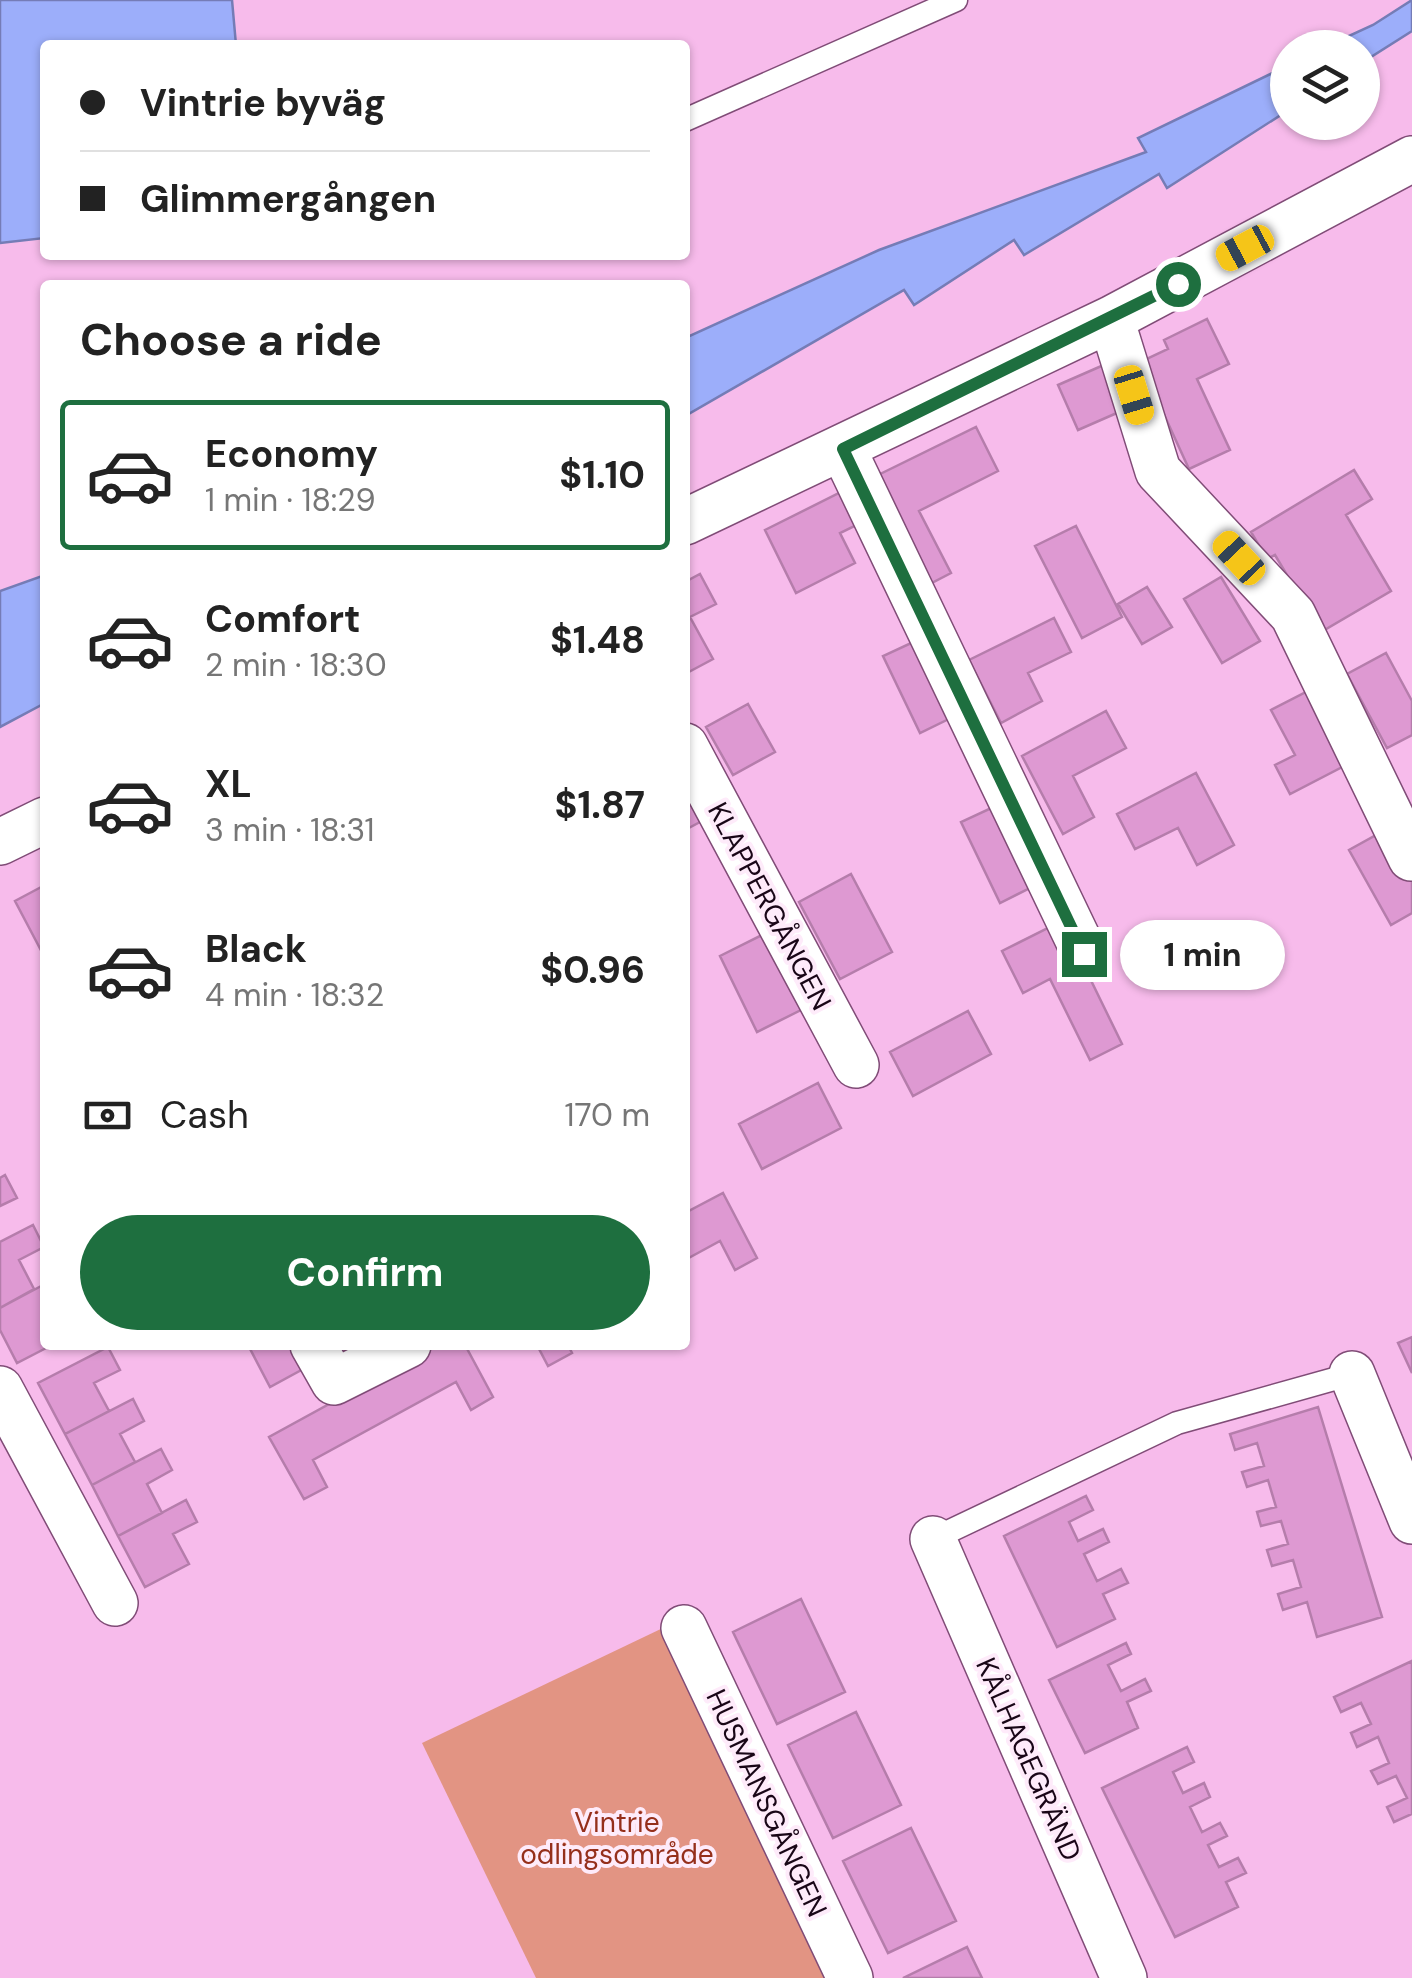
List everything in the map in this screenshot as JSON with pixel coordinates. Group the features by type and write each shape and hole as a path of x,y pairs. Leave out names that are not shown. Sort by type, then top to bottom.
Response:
{"street":[{"path":"690,520 1111,319 1412,159"},
{"path":"1111,319 1158,472 1293,616 1411,858"},
{"path":"843,449 1084,954"},
{"name":"KLAPPERGÅNGEN","path":"690,755 856,1065"},
{"path":"0,842 40,826"},
{"path":"316,1350 334,1382 398,1350"},
{"path":"1352,1374 1412,1521"},
{"path":"0,1390 114,1603"},
{"name":"KÅLHAGEGRÄND","path":"933,1539 1124,1978"},
{"name":"HUSMANSGÅNGEN","path":"684,1628 850,1978"}],"lane":[{"path":"690,118 956,0"},
{"path":"933,1539 1178,1423 1352,1374"}],"green space":[{"name":"Vintrie odlingsområde","path":"667,1626 827,1978 536,1978 422,1743"}],"water":[{"path":"0,0 232,0 236,40 40,40 40,239 0,243"},
{"path":"1412,0 1412,31 1380,51 1380,30 1362,30"},
{"path":"1270,74 1270,122 1167,188 1159,174 1024,255 1014,240 914,305 904,290 690,413 690,336 879,250 1146,152 1138,138"},
{"path":"40,577 40,706 0,727 0,591"}],"building":[{"path":"1207,319 1229,364 1197,379 1230,450 1189,469 1140,362 1168,349 1164,340"},
{"path":"1106,364 1126,409 1078,430 1058,385"},
{"path":"976,427 998,471 919,511 951,573 922,588 868,480"},
{"path":"1354,470 1372,499 1346,515 1391,591 1321,632 1275,555 1267,559 1251,532"},
{"path":"853,486 869,519 840,533 855,563 796,593 765,530"},
{"path":"1076,526 1122,617 1082,638 1035,546"},
{"path":"700,574 716,604 690,617 690,579"},
{"path":"1221,577 1260,641 1222,663 1184,599"},
{"path":"1147,587 1172,627 1142,644 1118,604"},
{"path":"690,617 713,659 690,671"},
{"path":"1054,618 1071,652 1028,673 1042,701 1001,723 969,660"},
{"path":"922,638 959,714 920,733 883,656"},
{"path":"1386,653 1412,701 1412,735 1387,748 1347,674"},
{"path":"1310,690 1348,764 1290,794 1275,765 1295,755 1271,710"},
{"path":"748,704 775,752 733,775 706,727"},
{"path":"1106,711 1126,748 1073,776 1094,817 1063,834 1022,756"},
{"path":"1196,773 1234,845 1197,865 1178,828 1135,849 1117,814"},
{"path":"700,786 715,814 690,827 690,791"},
{"path":"1000,804 1038,884 1000,903 961,822"},
{"path":"1387,829 1412,875 1412,913 1391,925 1349,850"},
{"path":"851,874 892,952 840,979 799,902"},
{"path":"40,888 40,948 15,901"},
{"path":"1062,921 1122,1044 1090,1060 1050,979 1023,993 1002,951"},
{"path":"770,931 807,1007 757,1032 720,956"},
{"path":"968,1011 991,1054 913,1096 890,1052"},
{"path":"818,1083 841,1128 762,1169 739,1124"},
{"path":"5,1175 17,1198 0,1206 0,1178"},
{"path":"723,1193 757,1258 735,1270 720,1241 690,1257 690,1210"},
{"path":"33,1225 40,1239 40,1249 19,1260 34,1289 0,1308 0,1242"},
{"path":"40,1287 42,1350 17,1363 0,1330 0,1308"},
{"path":"1412,1337 1412,1373 1398,1343"},
{"path":"102,1350 110,1350 120,1370 94,1383 109,1411 65,1434 38,1383"},
{"path":"251,1350 296,1350 305,1368 270,1387"},
{"path":"428,1350 468,1350 493,1397 471,1410 456,1382 313,1460 327,1487 304,1499 269,1437"},
{"path":"540,1350 570,1350 572,1353 548,1366"},
{"path":"133,1399 144,1421 120,1434 135,1462 92,1485 65,1434"},
{"path":"1318,1407 1382,1617 1317,1637 1307,1602 1283,1610 1278,1594 1301,1587 1293,1560 1272,1566 1267,1550 1288,1544 1281,1521 1261,1526 1257,1512 1276,1507 1268,1480 1247,1487 1242,1472 1264,1466 1257,1443 1235,1450 1230,1434"},
{"path":"161,1449 172,1470 147,1484 162,1513 118,1536 92,1485"},
{"path":"1086,1496 1093,1510 1069,1522 1078,1541 1103,1529 1109,1542 1084,1554 1097,1581 1121,1569 1128,1583 1103,1594 1115,1619 1057,1647 1004,1536"},
{"path":"186,1500 197,1522 173,1534 189,1564 145,1587 118,1536"},
{"path":"801,1599 845,1692 777,1724 733,1632"},
{"path":"1126,1643 1131,1654 1108,1665 1121,1691 1145,1679 1151,1691 1127,1702 1138,1728 1085,1753 1049,1680"},
{"path":"1412,1661 1412,1814 1394,1822 1387,1807 1407,1798 1396,1776 1378,1784 1371,1771 1389,1763 1378,1737 1357,1747 1351,1733 1371,1724 1361,1703 1341,1712 1334,1697"},
{"path":"856,1712 901,1805 833,1838 788,1745"},
{"path":"1187,1747 1194,1762 1173,1772 1183,1793 1204,1783 1210,1797 1190,1807 1202,1832 1220,1823 1227,1836 1208,1845 1219,1867 1238,1858 1246,1873 1226,1882 1238,1907 1175,1937 1102,1788"},
{"path":"911,1828 956,1921 888,1953 843,1861"},
{"path":"967,1947 982,1978 903,1978"}],"route":[{"path":"1084,954 843,449 1178,284"}]}
